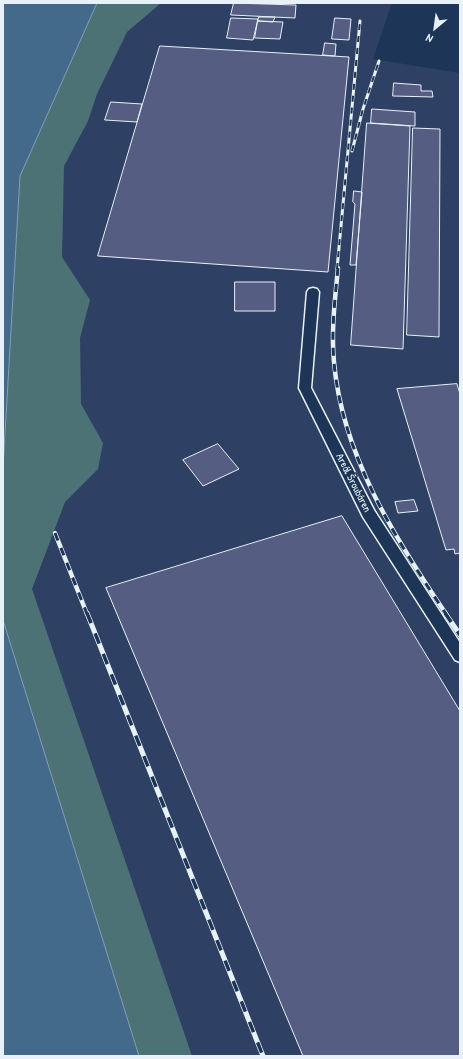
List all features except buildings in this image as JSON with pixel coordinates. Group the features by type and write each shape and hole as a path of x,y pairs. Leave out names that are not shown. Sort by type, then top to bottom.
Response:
{"lane":[{"name":"Areál Šroubáren","path":"313,292 305,388 368,513 460,656"}],"shaded area":[{"path":"3,3 97,3 20,176 3,468"},
{"path":"114,3 392,3 373,59 460,73 460,1056 139,1056 3,620 3,468 20,176"},
{"path":"3,620 139,1056 3,1056"}],"green space":[{"path":"97,3 161,3 127,32 97,94 88,121 64,166 62,257 90,300 80,338 81,404 103,443 98,469 65,502 32,589 192,1056 139,1056 3,620 3,468 20,176"}],"railway":[{"path":"337,269 360,21"},
{"path":"352,151 363,109 379,61"},
{"path":"338,268 333,350 339,396 348,430 360,463 390,525 408,556 446,614"},
{"path":"55,533 87,614"},
{"path":"87,613 263,1056"},
{"path":"445,613 460,635"}]}
